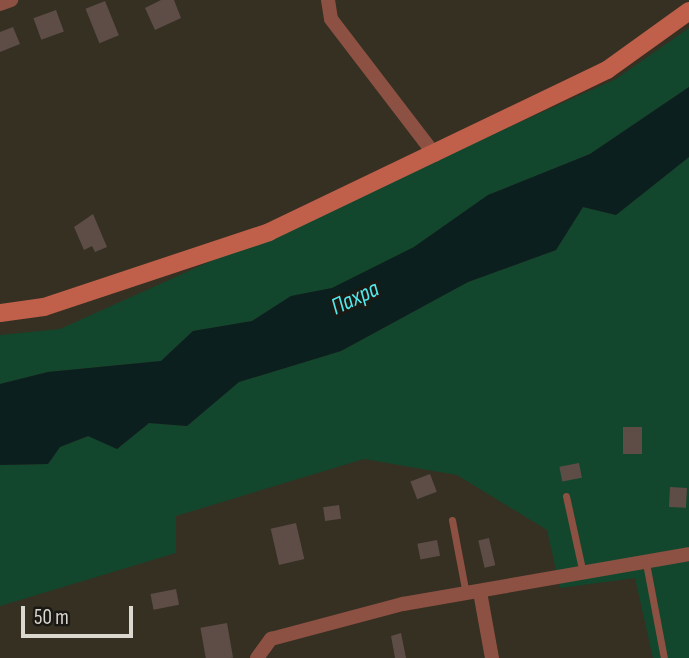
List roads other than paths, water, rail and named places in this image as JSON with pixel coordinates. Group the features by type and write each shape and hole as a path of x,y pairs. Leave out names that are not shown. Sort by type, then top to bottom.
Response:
{"street":[{"path":"0,4 11,0"},
{"path":"328,0 331,19 435,155"},
{"path":"0,313 44,307 269,232 435,155 607,70 689,10"},
{"path":"257,658 271,639 403,604 689,554"},
{"path":"473,593 492,658"}],"lane":[{"path":"566,496 583,573"},
{"path":"452,520 473,593"},
{"path":"646,563 664,658"}],"water":[{"name":"Пахра","path":"689,87 689,157 616,215 583,207 556,250 468,282 341,351 239,382 187,426 149,423 117,449 88,436 60,447 48,464 0,465 0,384 48,372 161,361 193,331 252,321 291,296 332,288 414,247 488,195 590,154"}]}
